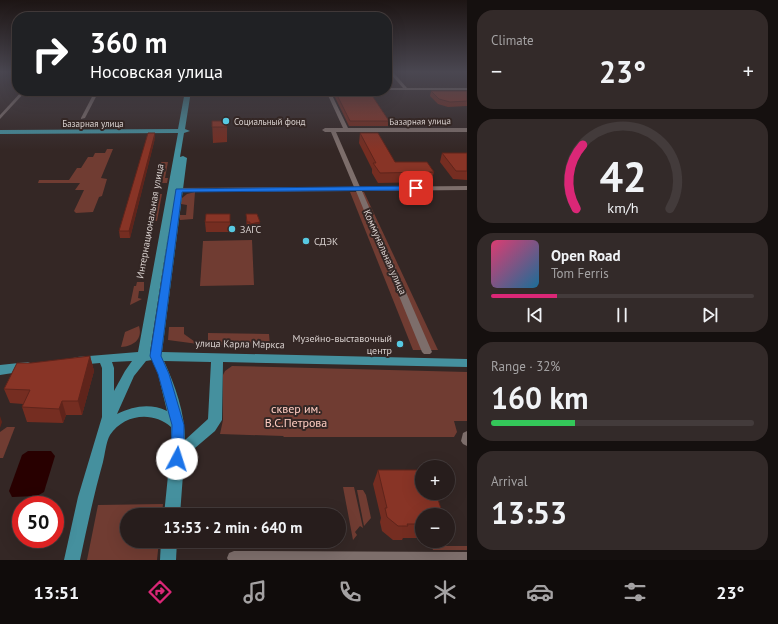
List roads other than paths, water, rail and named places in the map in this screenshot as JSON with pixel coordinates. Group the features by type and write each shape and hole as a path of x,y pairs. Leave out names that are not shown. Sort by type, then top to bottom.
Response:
{"main road":[{"name":"Интернациональная улица","path":"149,356 184,131 187,98"},
{"name":"Интернациональная улица","path":"184,131 191,98"},
{"name":"Базарная улица","path":"0,132 184,131"},
{"name":"улица Карла Маркса","path":"65,362 104,358 149,356 467,363"},
{"path":"72,560 86,497 108,418 129,374 149,356 164,374 178,425 173,508"},
{"path":"177,459 190,444 210,427 215,420 217,357"},
{"path":"104,358 108,368 108,418"},
{"path":"0,370 42,365"},
{"path":"103,436 115,422 127,415 140,411 158,412 166,415 178,425"},
{"path":"168,560 169,548"}],"street":[{"path":"0,118 18,98"},
{"path":"83,118 93,98"},
{"path":"331,98 346,130"},
{"path":"4,106 11,106"},
{"name":"Базарная улица","path":"329,130 467,130"},
{"name":"Коммунальная улица","path":"329,130 357,189 427,352"},
{"path":"175,190 467,188"},
{"path":"234,558 467,559"}],"place":[{"name":"Социальный фонд","path":"226,121"},
{"name":"ЗАГС","path":"232,229"},
{"name":"СДЭК","path":"306,241"},
{"name":"Музейно-выставочный центр","path":"400,344"}],"park label":[{"name":"сквер им. В.С.Петрова","path":"296,415"}]}
